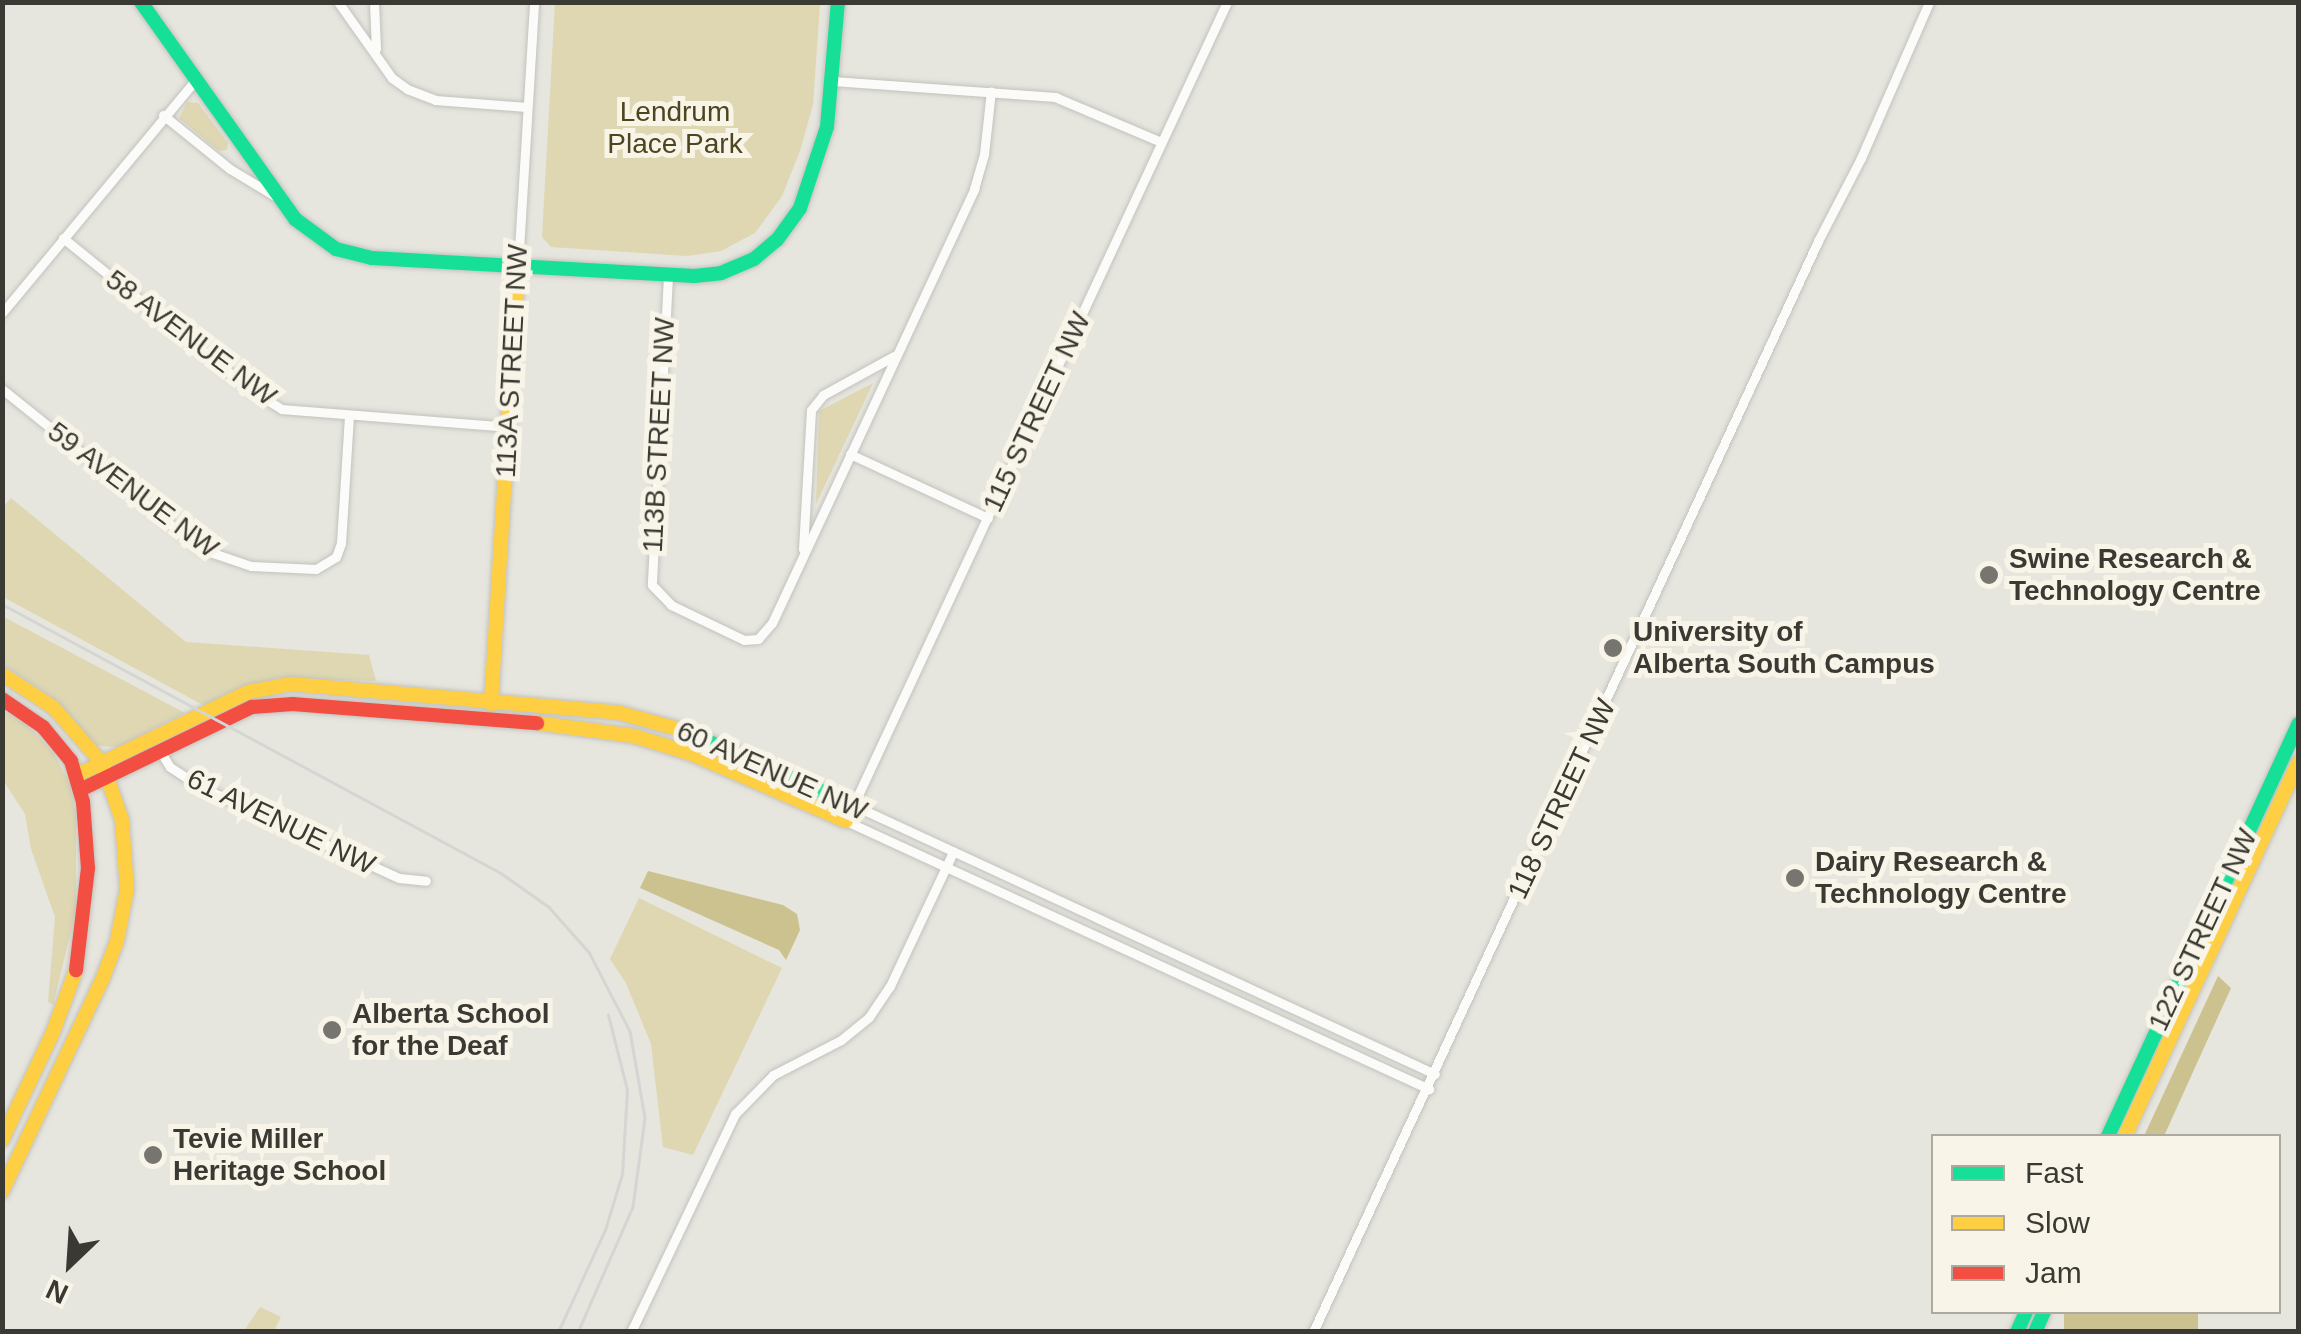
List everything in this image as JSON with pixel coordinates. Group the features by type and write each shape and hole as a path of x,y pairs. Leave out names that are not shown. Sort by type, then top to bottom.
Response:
{"street":[{"path":"141,2 282,200 315,237 348,254 668,276 732,270 777,240 800,208 828,128 838,2"},
{"path":"338,2 392,78 406,90 435,100 527,108"},
{"path":"374,2 378,56"},
{"name":"113A STREET NW","path":"491,719 534,2"},
{"name":"115 STREET NW","path":"846,821 1227,2"},
{"name":"118 STREET NW","path":"1313,1332 1429,1089 1819,239 1862,158 1930,2"},
{"path":"2,314 196,79"},
{"path":"833,81 1064,98 1161,142"},
{"path":"803,556 980,171 991,91"},
{"path":"163,116 230,169 282,200"},
{"name":"58 AVENUE NW","path":"63,238 258,396 293,412 508,426"},
{"name":"113B STREET NW","path":"668,276 651,554 655,594 736,636 758,639 772,623 803,556"},
{"path":"803,556 811,410 823,395 896,356"},
{"name":"59 AVENUE NW","path":"2,389 211,554 250,566 310,570 331,563 341,543 349,416"},
{"path":"850,454 988,518"},
{"path":"2,674 54,708 104,770 127,845 127,888 118,942 2,1192"},
{"name":"60 AVENUE NW","path":"78,783 248,692 281,685 597,709 672,726 1435,1074"},
{"path":"2,699 58,742 78,783 88,838 83,936 54,1032 2,1140"},
{"name":"60 AVENUE NW","path":"157,744 252,708 292,704 598,728 661,744 846,821 1429,1089"},
{"name":"122 STREET NW","path":"2109,1134 2298,724"},
{"name":"61 AVENUE NW","path":"157,744 170,767 201,787 399,878 426,880"},
{"name":"122 STREET NW","path":"2126,1134 2298,763"},
{"path":"630,1332 735,1114 773,1075 840,1040 869,1017 890,986 953,852"}],"green space":[{"name":"Lendrum Place Park","path":"555,3 820,3 813,105 800,151 782,196 755,233 721,251 687,256 551,247 542,237"},
{"path":"187,102 198,103 228,143 227,150 219,151 179,118"},
{"path":"873,383 816,504 819,411"},
{"path":"11,498 186,642 369,655 376,681 277,678 203,705 3,597 2,508"},
{"path":"2,616 185,713 118,747 96,746 51,697 3,665"},
{"path":"3,711 26,724 53,752 70,784 76,815 76,911 53,1005 48,1002 55,917 31,849 25,814 3,780"},
{"path":"639,898 782,968 693,1155 663,1147 651,1044 626,983 610,959"},
{"path":"260,1307 281,1317 274,1331 244,1331"}],"shaded area":[{"path":"648,871 783,905 797,914 800,930 786,960 779,950 640,888"},
{"path":"2218,976 2231,988 2165,1134 2145,1134"},
{"path":"2064,1314 2198,1314 2198,1332 2064,1332"}],"tram line":[{"path":"2,604 501,873 549,907 589,952 630,1031 645,1118 633,1207 578,1332"},
{"path":"558,1332 605,1230 622,1174 627,1090 608,1015"}],"traffic: fast":[{"path":"141,2 295,219 336,249 372,258 694,276 721,273 754,259 777,240 800,208 827,127 838,2"},
{"path":"2109,1134 2298,724"},
{"path":"682,730 853,805"},
{"path":"2017,1332 2025,1314"},
{"path":"2035,1332 2043,1314"}],"traffic: slow":[{"path":"491,704 518,266"},
{"path":"2,674 54,708 102,763 122,820 127,889 117,941 102,980 2,1192"},
{"path":"75,776 248,692 291,684 620,713 682,730"},
{"path":"537,723 634,736 692,754 846,821"},
{"path":"2126,1134 2298,763"},
{"path":"2,1140 53,1032 76,970"}],"traffic: jam":[{"path":"2,699 43,727 71,761 83,802 88,868 76,970"},
{"path":"80,790 252,707 293,704 537,723"}],"place":[{"name":"Swine Research & Technology Centre","path":"1989,575"},
{"name":"University of Alberta South Campus","path":"1613,648"},
{"name":"Dairy Research & Technology Centre","path":"1795,878"},
{"name":"Alberta School for the Deaf","path":"332,1030"},
{"name":"Tevie Miller Heritage School","path":"153,1155"}]}
